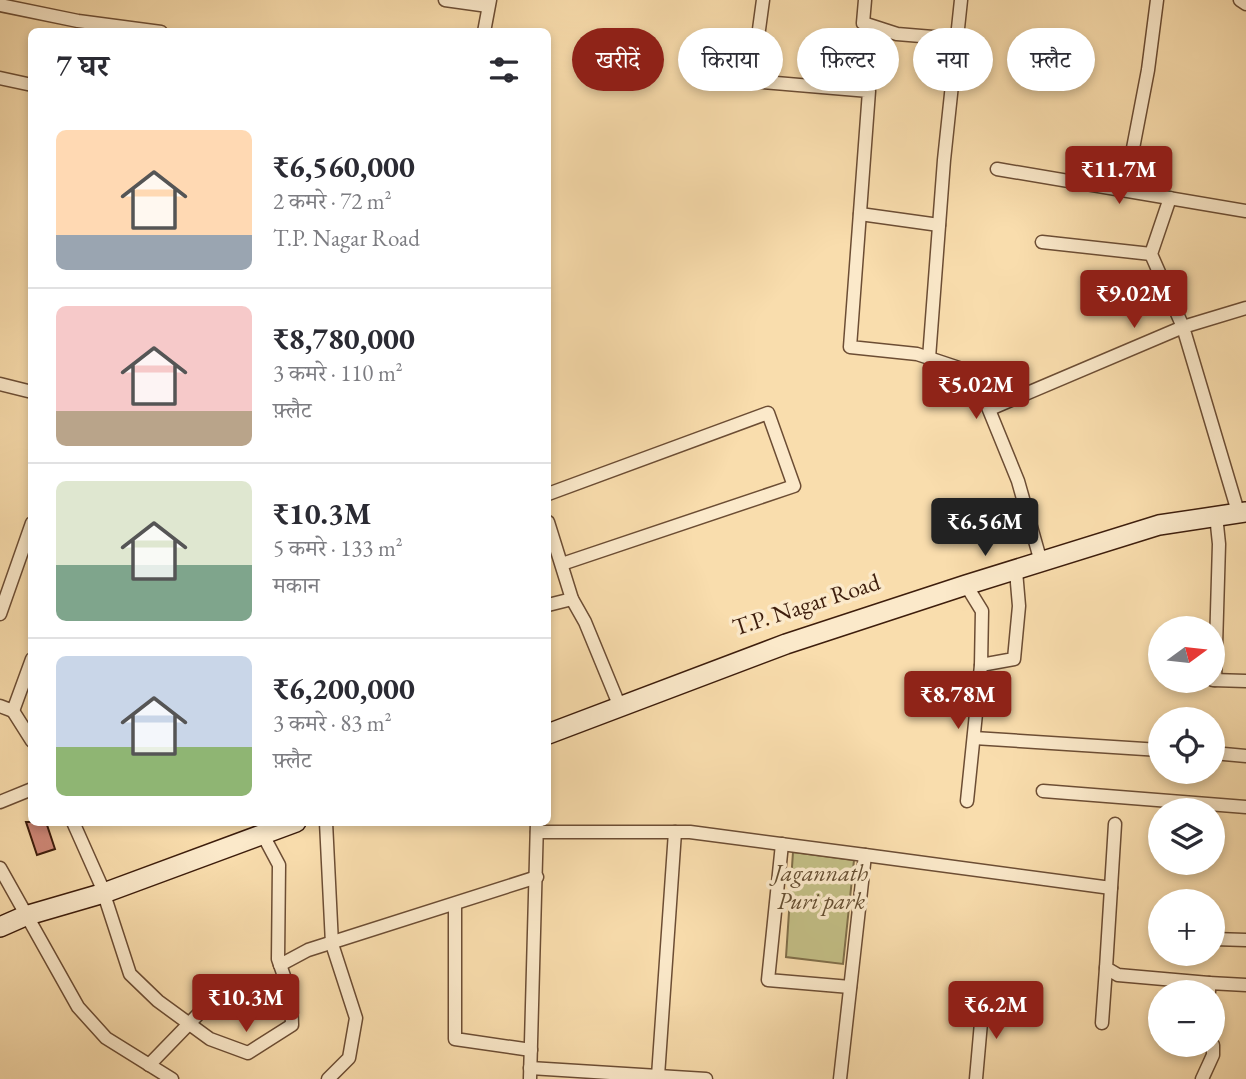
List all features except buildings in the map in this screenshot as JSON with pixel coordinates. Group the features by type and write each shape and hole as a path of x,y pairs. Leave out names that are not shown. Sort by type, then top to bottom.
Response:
{"main road":[{"path":"551,733 618,702 786,644 1016,571 1040,558 1159,525 1216,515 1242,507"},
{"name":"T.P. Nagar Road","path":"551,722 618,702 760,644 1040,558 1153,518 1242,507"},
{"path":"0,914 103,889 269,829"},
{"path":"0,927 22,910"}],"street":[{"path":"445,0 489,3 485,28"},
{"path":"763,0 752,81 869,91 850,347 917,354 974,373 1018,481 1040,558"},
{"path":"865,0 863,23 876,29 913,33"},
{"path":"958,28 961,0"},
{"path":"1125,190 1148,70 1157,0"},
{"path":"1241,0 1246,5"},
{"path":"0,5 78,21 131,28"},
{"path":"0,78 28,84"},
{"path":"929,358 952,91"},
{"path":"997,169 1246,211"},
{"path":"1170,198 1151,254 1183,327 1242,507"},
{"path":"860,215 939,225"},
{"path":"1042,242 1151,254"},
{"path":"990,409 1183,327 1246,307"},
{"path":"0,386 28,392"},
{"path":"551,493 768,413 794,486 562,564"},
{"path":"1216,515 1219,544 1216,616"},
{"path":"551,531 572,599 618,702"},
{"path":"0,614 28,534"},
{"path":"981,665 1014,659 1019,606 1016,571"},
{"path":"967,585 982,611 981,665 968,801"},
{"path":"551,604 572,599"},
{"path":"13,711 28,670"},
{"path":"1225,680 1246,681"},
{"path":"0,706 13,711 28,735"},
{"path":"974,738 1148,749"},
{"path":"1225,754 1246,755"},
{"path":"1043,790 1246,807"},
{"path":"0,802 28,791"},
{"path":"1102,1023 1115,824"},
{"path":"75,826 103,889 130,974 210,1039 248,1053 292,1025 291,996 280,965 279,864 269,829"},
{"path":"326,826 332,944 356,1018 349,1058 328,1079"},
{"path":"706,1079 530,1073 537,827 675,832 1111,888"},
{"path":"658,1076 675,832"},
{"path":"782,844 768,980 850,987"},
{"path":"840,1079 865,855"},
{"path":"0,868 78,1007 106,1038 172,1079"},
{"path":"280,965 308,950 537,877"},
{"path":"455,904 455,1039 531,1050"},
{"path":"1225,939 1246,940"},
{"path":"1106,968 1118,975 1156,980"},
{"path":"1225,986 1246,985"},
{"path":"149,1065 214,998"},
{"path":"976,1079 983,1000"},
{"path":"1202,1079 1212,1057"}],"green space":[{"name":"Jagannath Puri park","path":"793,852 854,860 843,964 786,957"}]}
